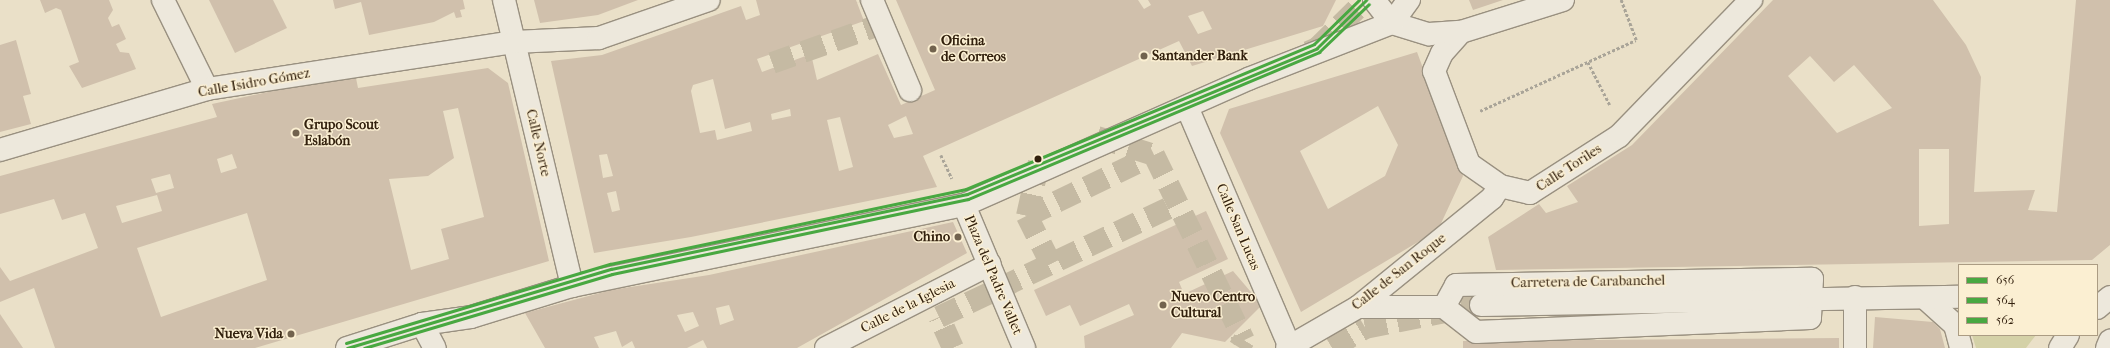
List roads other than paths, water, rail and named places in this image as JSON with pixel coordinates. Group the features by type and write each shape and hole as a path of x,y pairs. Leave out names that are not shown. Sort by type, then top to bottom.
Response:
{"street":[{"path":"164,0 207,89"},
{"name":"Calle Norte","path":"504,0 572,286"},
{"name":"Calle Isidro Gómez","path":"0,150 207,89 514,42 599,38 709,0"},
{"path":"872,0 910,90"},
{"path":"1374,0 1392,23 1429,34 1461,32 1563,0"},
{"path":"1392,23 1409,0"},
{"name":"Calle Toriles","path":"1461,32 1442,53 1434,71 1469,164 1500,186 1530,193 1625,130 1751,0"},
{"name":"Plaza del Padre Vallet","path":"1024,348 964,205 1187,107 1392,23"},
{"name":"Calle San Lucas","path":"1187,107 1288,347"},
{"name":"Calle de San Roque","path":"1288,347 1358,307 1492,198 1500,186"},
{"path":"347,348 422,324 471,317 572,286 964,205"},
{"name":"Calle de la Iglesia","path":"826,348 990,264"},
{"name":"Carretera de Carabanchel","path":"1444,307 1456,285 1521,282 1812,279 1811,299"},
{"path":"2098,291 2110,291"},
{"path":"1855,297 1855,348"},
{"name":"Carretera de Carabanchel","path":"1481,305 1855,297 1958,297"},
{"path":"2098,307 2110,297"},
{"path":"1925,298 1955,325 1961,348"},
{"path":"1358,307 1444,307 1476,332 1810,318 1811,299"},
{"path":"422,324 435,348"},
{"path":"2060,348 2067,336"},
{"path":"2107,348 2110,341"}],"tunnel":[{"path":"1308,52 1317,48 1366,0"},
{"path":"772,63 882,24"},
{"path":"1097,137 1154,155"},
{"path":"1051,264 1027,216 1154,155 1244,340 1239,348"},
{"path":"1027,216 1039,162"},
{"path":"953,348 939,317 1177,204"},
{"path":"1332,348 1365,328 1481,305"}],"place":[{"name":"Oficina de Correos","path":"933,49"},
{"name":"Santander Bank","path":"1144,56"},
{"name":"Grupo Scout Eslabón","path":"296,133"},
{"name":"Chino","path":"958,237"},
{"name":"Nuevo Centro Cultural","path":"1163,305"},
{"name":"Nueva Vida","path":"291,334"}]}
